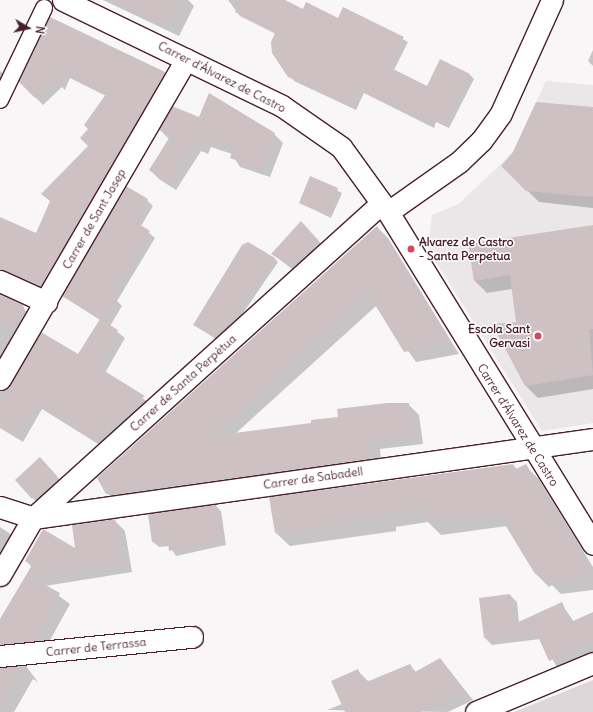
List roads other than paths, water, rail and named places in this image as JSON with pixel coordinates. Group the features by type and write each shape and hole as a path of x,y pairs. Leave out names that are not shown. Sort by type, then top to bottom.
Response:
{"street":[{"name":"Carrer d'Álvarez de Castro","path":"63,0 282,106 341,147 385,208 593,544"},
{"name":"Carrer de Santa Perpètua","path":"0,575 33,518 385,208 459,162 481,141 501,113 552,0"},
{"path":"0,100 44,8"},
{"name":"Carrer de Sant Josep","path":"0,378 46,302 186,59"},
{"path":"0,281 46,302"},
{"name":"Carrer de Sabadell","path":"33,518 521,448 535,449 593,439"},
{"path":"0,507 33,518"},
{"name":"Carrer de Terrassa","path":"0,656 192,637"},
{"path":"476,712 593,663"}],"place":[{"name":"Alvarez de Castro - Santa Perpetua","path":"411,249"},
{"name":"Escola Sant Gervasi","path":"538,336"}]}
